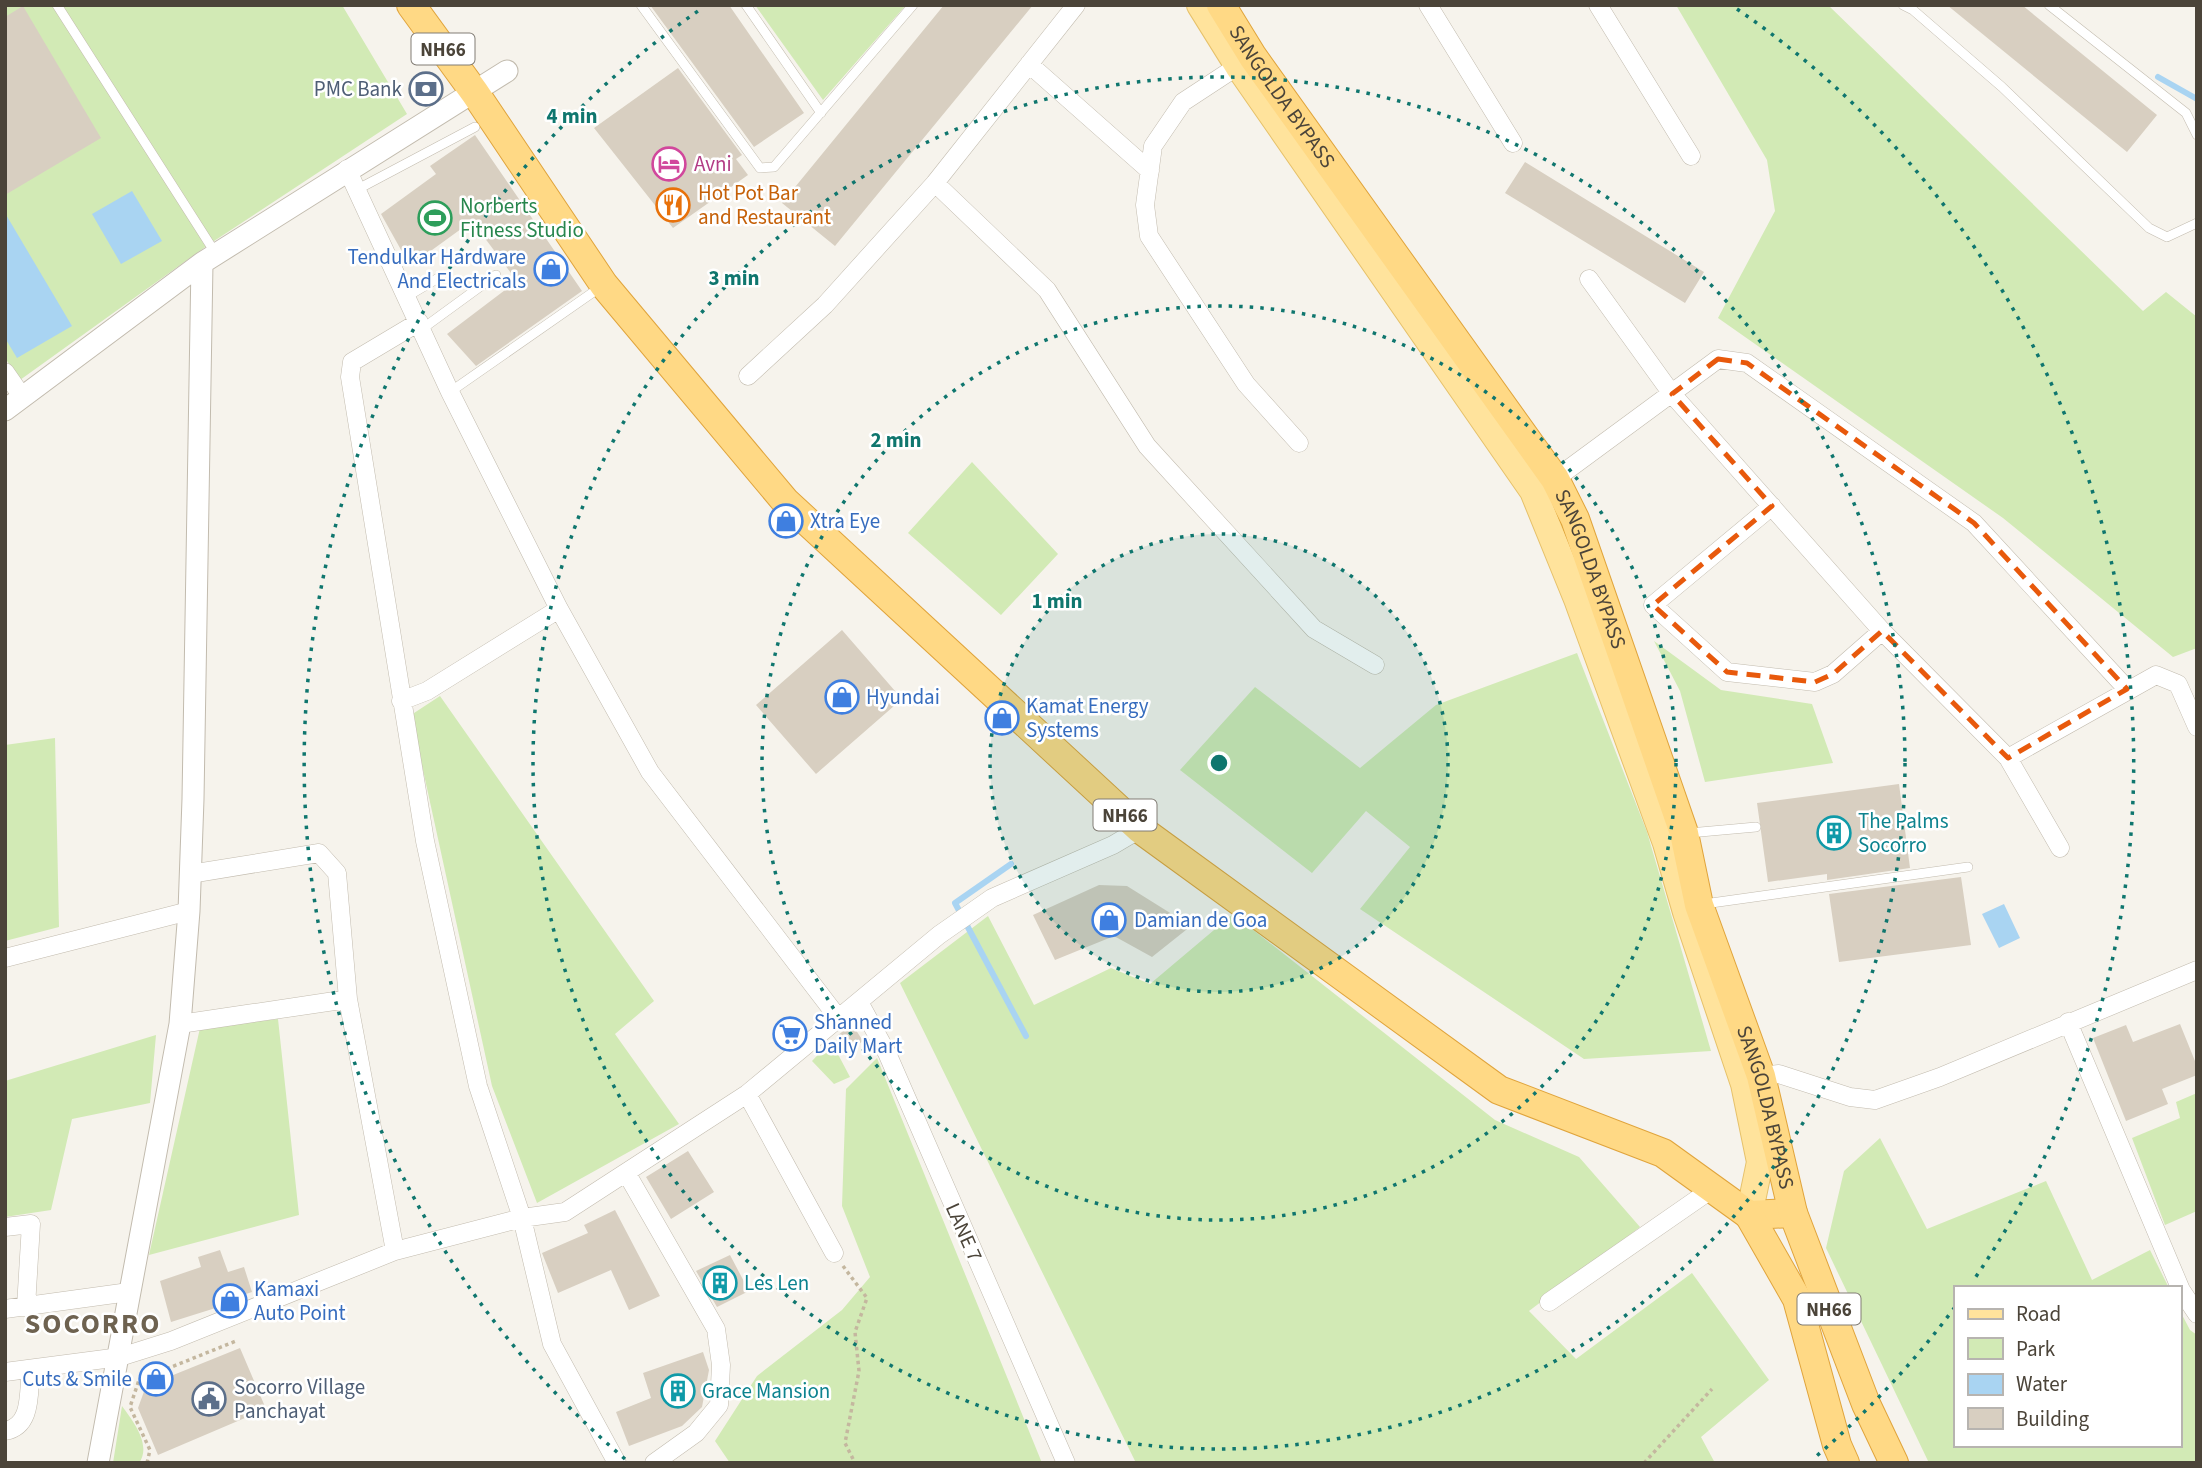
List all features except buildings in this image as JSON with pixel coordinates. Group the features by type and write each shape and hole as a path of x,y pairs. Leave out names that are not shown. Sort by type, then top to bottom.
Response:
{"highway":[{"name":"NH66","path":"411,5 475,93 604,285 785,501 1140,829 1499,1090 1663,1153 1749,1215"},
{"name":"SANGOLDA BYPASS","path":"1221,5 1246,62 1555,480 1584,544 1684,833 1699,905 1761,1076 1793,1213"},
{"name":"NH66","path":"1793,1213 1866,1404 1894,1463"},
{"path":"1793,1213 1749,1215 1797,1299 1838,1457"}],"main road":[{"name":"SANGOLDA BYPASS","path":"1200,5 1246,62 1533,491 1577,599 1666,843 1744,1084 1760,1162 1749,1215"}],"street":[{"path":"748,376 825,305 936,183 1076,5"},
{"path":"1428,5 1513,143"},
{"path":"1598,5 1691,156"},
{"path":"1246,62 1183,102 1153,146 1145,205 1149,236 1247,384 1299,443"},
{"path":"1029,64 1150,171"},
{"path":"5,372 13,402 209,259 347,169 508,71"},
{"path":"347,169 450,392 559,609 650,772 839,1019"},
{"path":"936,183 1047,290 1156,456 1314,629 1375,665"},
{"path":"98,1463 120,1357 128,1292 180,1024 189,911 209,259"},
{"path":"1589,279 1672,394 1882,631 2008,758 2060,848"},
{"path":"421,326 352,362 350,377 425,841 478,1086 522,1218 552,1344 617,1463"},
{"path":"1555,480 1718,359 1747,363 1973,523 2127,689"},
{"path":"1772,506 1653,605 1727,672 1815,682 1833,674 1882,631"},
{"path":"401,701 428,691 559,609"},
{"path":"2008,758 2156,675 2178,684 2197,727"},
{"path":"5,1372 120,1357 171,1341 395,1251 522,1218 565,1212 747,1094 939,935 992,898 1113,845 1140,829"},
{"path":"190,874 319,853 337,873 348,999 395,1251"},
{"path":"5,958 189,911"},
{"path":"1761,1076 1779,1074 1850,1097 1875,1100 1940,1077 2197,970"},
{"path":"180,1024 348,999"},
{"name":"LANE 7","path":"859,1002 887,1053 1066,1463"},
{"path":"2068,1022 2179,1286"},
{"path":"747,1094 834,1253"},
{"path":"627,1174 716,1329 721,1365 719,1405 696,1433 654,1463"},
{"path":"1549,1302 1712,1189"},
{"path":"5,1227 31,1224 26,1307"},
{"path":"2181,1290 2197,1314"},
{"path":"5,1309 128,1292"},
{"path":"5,1431 20,1426 25,1419 31,1369"}],"lane":[{"path":"57,5 209,259"},
{"path":"641,5 760,168 774,167 913,5"},
{"path":"746,5 821,113"},
{"path":"1903,5 1913,10 2002,87 2149,228 2167,237 2197,223"},
{"path":"2049,5 2186,113 2197,135"},
{"path":"358,189 475,127"},
{"path":"421,326 496,275"},
{"path":"406,297 440,277"},
{"path":"450,392 604,285"},
{"path":"1684,833 1756,827"},
{"path":"1699,905 1968,867"}],"path":[{"path":"834,1253 867,1298 855,1332 859,1371 845,1443 855,1463"},
{"path":"147,1463 150,1450 130,1407 139,1380 236,1341"},
{"path":"1644,1463 1712,1389"}],"highlighted area":[{"path":"1718,359 1747,363 1974,523 2127,689 2008,758 1882,631 1833,674 1815,682 1727,672 1653,605 1772,506 1672,394"}],"green space":[{"path":"5,5 342,5 407,114 208,245 20,380 5,358"},
{"path":"755,5 906,5 823,100"},
{"path":"1676,5 1828,5 2143,311 2166,292 2197,317 2197,648 2173,657 2003,518 1718,318 1775,211 1767,160"},
{"path":"972,462 1058,554 1001,615 908,533"},
{"path":"1654,641 1721,690 1812,704 1833,763 1705,782 1680,691"},
{"path":"1577,653 1647,832 1711,1051 1584,1059 1360,909 1410,847 1366,811 1312,873 1180,770 1255,687 1360,768 1436,705"},
{"path":"440,696 654,1001 615,1034 679,1124 537,1203 492,1086 411,715"},
{"path":"55,738 59,927 5,941 5,745"},
{"path":"1233,914 1495,1120 1579,1157 1640,1227 1529,1311 1576,1359 1692,1273 1769,1380 1701,1437 1715,1463 1136,1463 900,983 988,916 1034,1005 1111,968 1150,984"},
{"path":"278,1019 299,1215 149,1255 200,1028"},
{"path":"156,1035 150,1103 72,1119 51,1210 5,1217 5,1081"},
{"path":"831,1041 850,1077 834,1084 812,1061"},
{"path":"877,1058 1042,1463 730,1463 715,1441 757,1376 842,1310 870,1277 842,1206 846,1089"},
{"path":"2197,1093 2197,1211 2165,1225 2132,1138 2180,1118 2176,1102"},
{"path":"1880,1138 1927,1229 2046,1181 2092,1280 2150,1250 2168,1286 1954,1286 1954,1447 2181,1447 2181,1313 2190,1330 2197,1335 2197,1463 1929,1463 1826,1248 1844,1171"},
{"path":"122,1406 140,1433 143,1449 139,1463 113,1463"}],"water":[{"path":"132,191 162,241 121,264 92,214"},
{"path":"5,213 72,326 17,358 5,338"},
{"path":"2004,904 2020,938 1999,948 1982,914"}],"waterway":[{"path":"2158,77 2197,99"},
{"path":"1011,864 955,903 1026,1036"}],"place":[{"name":"PMC Bank","path":"426,89"},
{"name":"Avni","path":"669,164"},
{"name":"Hot Pot Bar and Restaurant","path":"673,205"},
{"name":"Norberts Fitness Studio","path":"435,218"},
{"name":"Tendulkar Hardware And Electricals","path":"551,269"},
{"name":"Xtra Eye","path":"786,521"},
{"name":"Hyundai","path":"842,697"},
{"name":"Kamat Energy Systems","path":"1002,718"},
{"name":"The Palms Socorro","path":"1834,833"},
{"name":"Damian de Goa","path":"1109,920"},
{"name":"Shanned Daily Mart","path":"790,1034"},
{"name":"Les Len","path":"720,1283"},
{"name":"Kamaxi Auto Point","path":"230,1301"},
{"name":"Cuts & Smile","path":"156,1379"},
{"name":"Grace Mansion","path":"678,1391"},
{"name":"Socorro Village Panchayat","path":"209,1399"}],"district":[{"name":"SOCORRO","path":"93,1323"}]}
